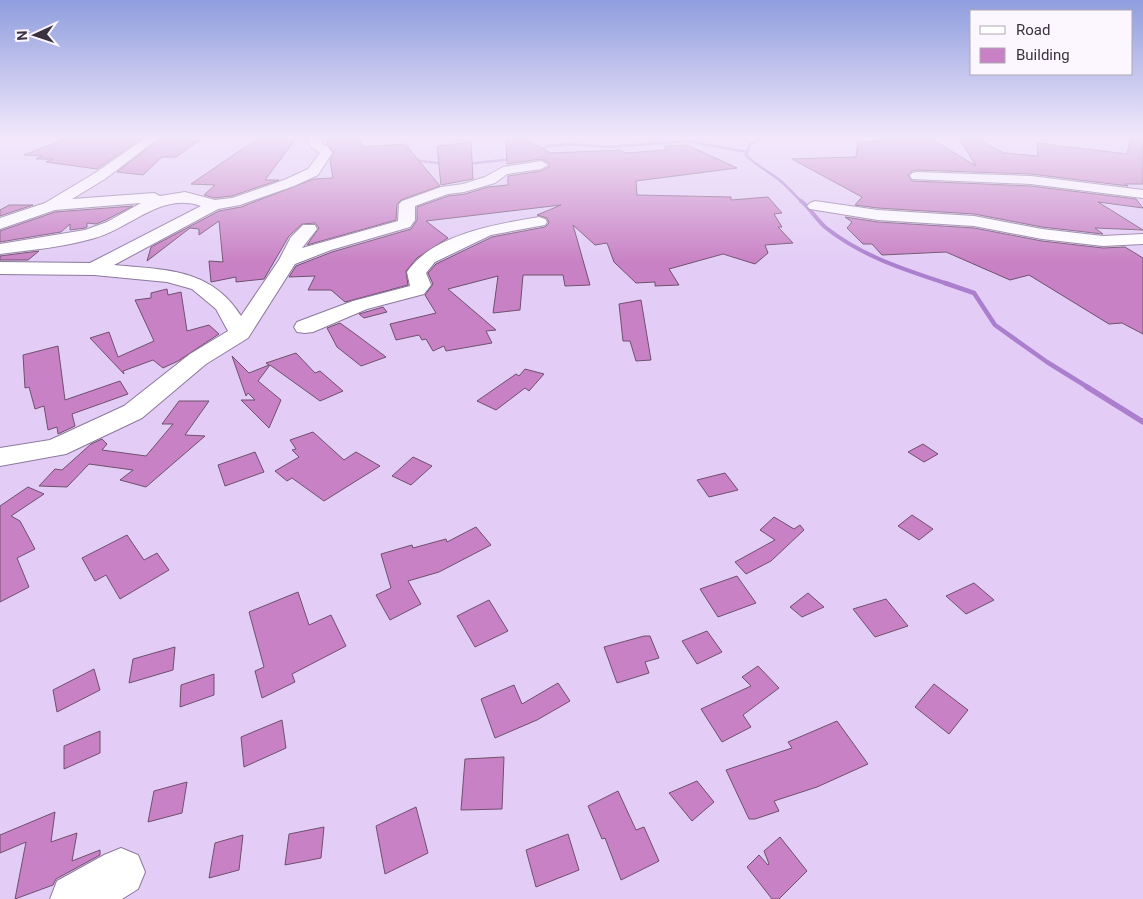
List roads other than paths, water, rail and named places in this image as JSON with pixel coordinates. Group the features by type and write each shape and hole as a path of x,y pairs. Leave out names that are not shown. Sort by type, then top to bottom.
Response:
{"street":[{"path":"0,224 50,206 95,179"},
{"path":"94,269 214,205 235,202 298,179"},
{"path":"288,260 326,246 404,224 407,220 407,204 446,190 464,188 492,179"},
{"path":"1001,179 1031,180 1143,194"},
{"path":"150,204 182,196 214,205"},
{"path":"0,249 60,240 102,230 156,199 50,206"},
{"path":"815,206 878,215 974,221 1042,234 1103,241 1143,239"},
{"path":"305,327 360,305 417,290 421,286 416,272 428,258 461,242 487,232 539,222"},
{"path":"0,457 56,448 133,412 198,360 240,333 288,260 297,241 309,229"},
{"path":"0,268 94,269 169,276 199,285 224,306 240,333"},
{"path":"74,899 121,872"}],"waterway":[{"path":"778,179 803,202"},
{"path":"801,201 825,227 853,246 884,261 948,284"},
{"path":"945,283 974,293 995,325 1047,362 1089,388"},
{"path":"1087,387 1143,422"}]}
